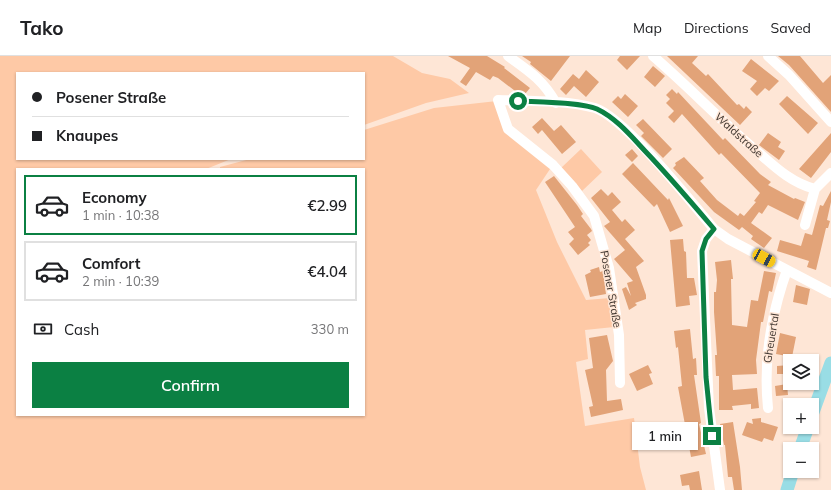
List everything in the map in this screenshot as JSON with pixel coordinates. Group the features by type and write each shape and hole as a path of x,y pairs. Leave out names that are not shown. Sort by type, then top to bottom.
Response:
{"main road":[{"path":"818,398 831,363"},
{"path":"787,490 791,478"}],"street":[{"path":"508,56 534,74 546,87 556,103 596,108 610,116 632,136 714,229 728,239 831,293"},
{"name":"Waldstraße","path":"653,56 681,80 738,135 785,176 806,187 815,189"},
{"path":"768,56 789,75 831,122"},
{"name":"Posener Straße","path":"556,103 498,100 508,129 553,165 572,186 594,216 610,276 619,335 620,383"},
{"path":"805,225 815,189 831,173"},
{"path":"714,229 706,239 702,251 708,400 720,490"},
{"name":"Gheuertal","path":"768,408 765,381 767,354 779,294 787,270"}],"shaded area":[{"path":"0,56 393,56 422,73 450,79 469,93 426,103 365,125 365,72 16,72 16,160 228,160 208,168 16,168 16,416 365,416 365,168 220,167 246,160 365,160 365,130 434,108 497,101 507,130 552,166 536,190 557,242 586,300 610,298 614,327 585,330 588,359 576,362 585,426 634,418 640,467 646,490 0,490"},
{"path":"581,149 602,172 582,191 561,168"}],"building":[{"path":"448,56 487,56 505,67 504,68 530,88 525,94 519,94 498,78 493,76 490,80 476,72 466,86 460,82 470,68"},
{"path":"522,56 570,56 551,81 530,64 531,62"},
{"path":"620,56 640,56 627,70 617,60"},
{"path":"667,56 698,56 692,63 706,76 708,74 737,105 739,104 744,109 746,106 752,112 740,125"},
{"path":"778,56 800,56 823,83 831,75 831,112 789,65"},
{"path":"751,59 779,81 769,91 765,88 757,96 750,89 757,81 742,71"},
{"path":"653,66 665,76 655,87 644,77"},
{"path":"586,70 599,82 586,97 574,86 566,95 560,89 573,74 579,79"},
{"path":"672,89 677,94 678,92 723,140 725,138 760,174 771,182 768,185 794,199 795,198 805,202 798,220 768,205 762,214 759,212 751,223 772,238 764,248 751,239 753,236 742,227 739,230 714,212 673,168 676,165 675,163 684,157 704,178 700,181 717,200 738,216 740,213 744,216 756,202 754,201 760,193 721,153 719,155 682,114 674,123 668,117 674,111 666,103 670,99 666,95"},
{"path":"625,94 638,106 628,117 612,102 618,96 621,99"},
{"path":"787,96 818,123 808,134 779,104"},
{"path":"542,118 554,131 561,125 576,142 562,154 542,130 538,134 532,127"},
{"path":"643,119 672,149 663,158 641,136 644,133 636,125"},
{"path":"768,133 781,142 778,147 785,151 779,160 759,145"},
{"path":"831,133 831,152 811,178 799,169"},
{"path":"632,149 638,156 632,162 625,155"},
{"path":"633,163 668,200 669,198 683,226 670,232 657,204 654,207 622,174"},
{"path":"554,176 577,205 583,214 581,216 592,231 587,235 591,240 588,243 590,245 578,255 569,244 574,239 568,232 575,227 545,182"},
{"path":"601,189 608,196 612,192 621,202 612,210 622,222 625,219 635,230 625,239 644,261 636,267 646,299 635,303 637,305 629,310 622,289 626,287 631,296 627,283 633,281 614,259 625,250 604,226 610,222 591,198"},
{"path":"831,191 831,202 827,220 830,221 828,228 826,228 816,270 807,267 809,261 777,251 780,240 801,246 805,233 812,235 820,205 823,206"},
{"path":"683,239 684,251 686,252 687,278 694,278 697,295 689,296 690,305 676,307 670,240"},
{"path":"731,260 733,279 731,279 732,325 747,327 751,300 758,301 764,271 776,273 772,292 769,291 763,322 761,322 756,360 757,374 732,375 733,390 757,388 759,408 751,409 751,404 732,406 733,410 719,410 719,376 716,376 715,355 717,355 714,292 716,292 717,280 715,262"},
{"path":"599,267 600,272 603,271 606,294 590,297 585,275 591,272 590,270"},
{"path":"796,285 810,289 807,305 793,302"},
{"path":"690,329 693,359 696,358 697,375 694,375 701,423 699,424 706,454 691,457 678,387 682,386 678,347 676,348 674,331"},
{"path":"780,333 796,337 793,354 783,354 783,355 776,354"},
{"path":"607,335 613,361 606,370 607,401 621,399 623,410 591,417 589,407 593,406 585,370 593,368 589,338"},
{"path":"648,365 652,373 649,374 653,384 637,391 629,374"},
{"path":"777,366 783,366 783,374 777,374"},
{"path":"783,385 783,390 788,390 788,395 776,396 775,386"},
{"path":"761,418 761,422 778,427 773,441 764,438 762,442 742,435 747,422 753,424 752,419"},
{"path":"733,422 742,490 734,490 732,477 728,477 725,445 720,424"},
{"path":"699,471 702,490 690,490 689,485 682,486 680,475"}],"route":[{"path":"518,101 556,103 596,108 610,116 632,136 669,176 714,229 706,239 702,251 706,377 712,436"}]}
